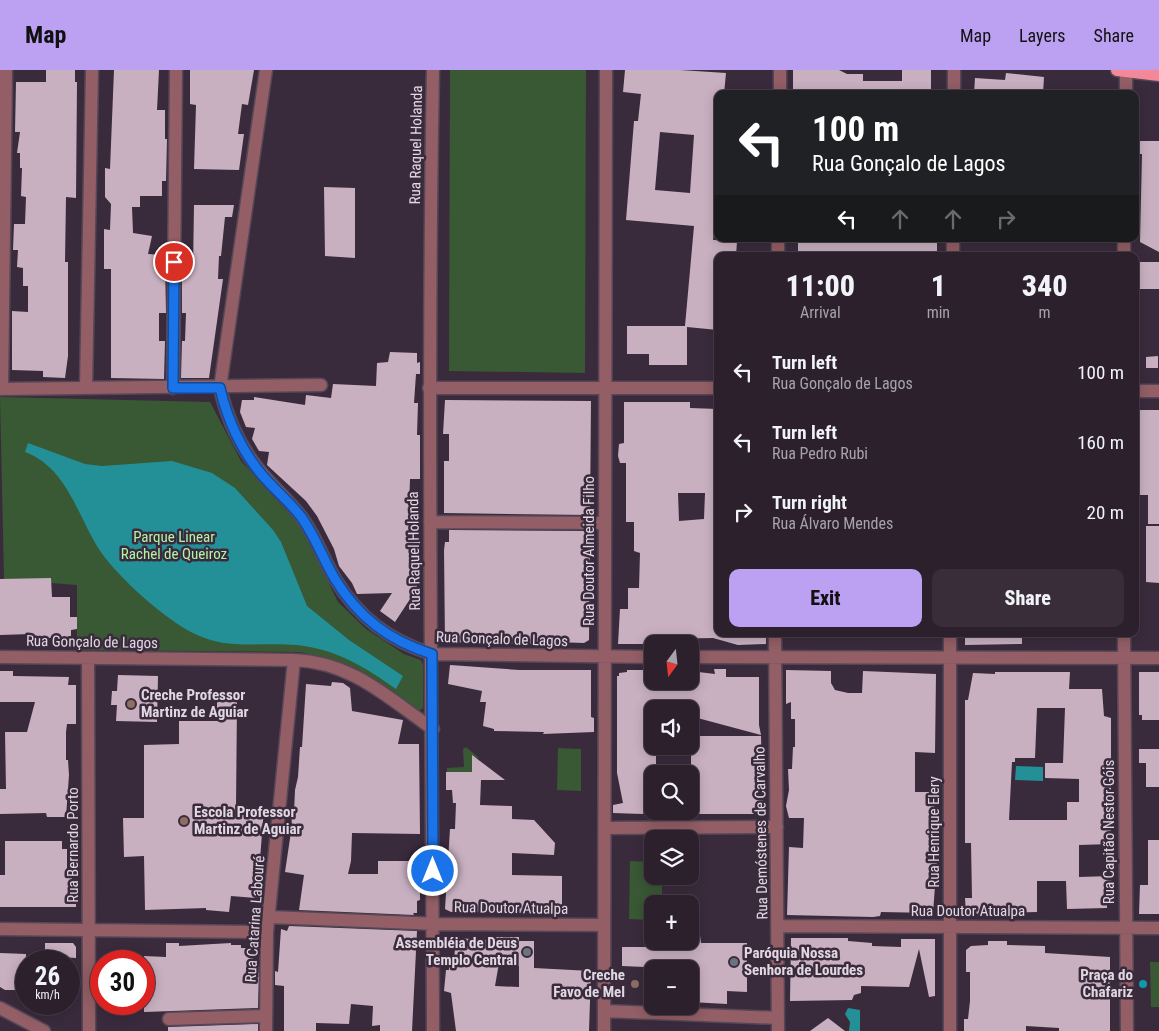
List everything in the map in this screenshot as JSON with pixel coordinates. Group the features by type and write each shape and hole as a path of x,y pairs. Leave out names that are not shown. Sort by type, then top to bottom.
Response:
{"main road":[{"path":"1123,70 1159,75"}],"street":[{"path":"6,70 1,389 220,388 321,385"},
{"path":"86,388 92,70"},
{"path":"173,388 176,70"},
{"path":"220,388 266,70"},
{"name":"Rua Raquel Holanda","path":"433,70 429,388 433,729 433,1031"},
{"name":"Rua Doutor Almeida Filho","path":"604,1031 606,70"},
{"path":"780,70 780,90"},
{"path":"954,70 954,90"},
{"path":"1123,70 1126,90"},
{"name":"Rua Gonçalo de Lagos","path":"220,388 230,418 252,460 302,518 327,560 334,577 354,606 401,644 432,654 644,657"},
{"path":"429,388 714,388"},
{"path":"1139,391 1159,391"},
{"path":"430,522 605,523"},
{"name":"Rua Demóstenes de Carvalho","path":"775,637 778,1025"},
{"name":"Rua Henrique Elery","path":"950,637 950,1031"},
{"name":"Rua Capitão Nestor Góis","path":"1124,637 1127,1031"},
{"path":"699,657 950,656 1159,658"},
{"name":"Rua Gonçalo de Lagos","path":"0,657 294,660 322,663 354,675 433,729"},
{"name":"Rua Bernardo Porto","path":"88,658 89,1031"},
{"name":"Rua Catarina Labouré","path":"266,1031 267,932 294,660"},
{"path":"605,828 777,827"},
{"name":"Rua Doutor Atualpa","path":"269,917 433,924 604,925"},
{"name":"Rua Doutor Atualpa","path":"778,926 1159,928"},
{"path":"0,929 267,932"},
{"path":"0,1008 37,1029"},
{"path":"604,1011 778,1025"},
{"path":"169,1019 266,1016"}],"green space":[{"path":"450,70 586,70 585,373 449,371"},
{"name":"Parque Linear Rachel de Queiroz","path":"0,397 210,402 241,461 301,527 338,602 366,629 404,654 421,660 423,665 423,708 418,712 356,670 343,664 301,652 77,650 77,585 51,583 51,580 4,579"},
{"path":"466,747 479,758 473,759 472,772 447,772 447,768 464,767 463,749"},
{"path":"558,748 581,749 581,791 557,790"},
{"path":"630,861 644,862 644,885 662,885 662,895 644,895 644,920 629,919"},
{"path":"1150,962 1159,962 1159,1007 1151,1007"}],"water":[{"path":"28,443 85,464 102,466 172,461 212,473 235,488 273,530 281,542 307,606 349,640 403,676 396,689 361,666 325,650 297,645 221,643 192,633 176,623 139,593 106,559 88,530 64,484 41,460 25,452"},
{"path":"1016,766 1043,767 1043,781 1015,780"},
{"path":"848,1008 860,1010 860,1031 849,1031 850,1022 845,1014"}],"building":[{"path":"46,70 75,70 75,82 77,82 76,198 66,197 65,262 68,262 68,356 65,378 43,377 43,371 12,370 12,311 28,312 28,286 23,286 23,268 17,267 18,250 13,250 14,224 25,224 26,197 21,196 22,168 20,168 20,153 17,153 20,132 15,132 16,82 46,82"},
{"path":"114,70 159,70 157,110 165,110 165,139 167,139 166,181 162,181 162,196 140,196 140,207 132,207 133,233 152,236 148,254 162,255 162,263 165,263 166,313 159,313 159,341 165,341 164,379 111,378 111,269 104,269 104,229 110,230 111,204 105,197 105,168 110,169"},
{"path":"190,70 254,70 248,105 242,104 238,134 244,134 239,170 194,169 196,105 190,104"},
{"path":"625,70 680,70 726,73 724,90 714,90 713,240 714,242 737,242 736,252 714,252 714,330 687,327 687,365 649,365 649,354 627,354 627,326 685,326 694,226 626,220 634,121 638,121 641,94 623,92","holes":["660,132 694,135 690,193 655,190"]},
{"path":"793,70 839,70 847,74 863,74 863,81 902,81 902,70 931,70 931,90 793,90"},
{"path":"1006,73 1044,77 1043,90 974,90 975,78 1005,80"},
{"path":"1140,141 1159,141 1159,252 1140,242 1142,154 1140,154"},
{"path":"324,187 355,188 355,258 325,256"},
{"path":"194,205 234,205 232,217 225,217 221,256 219,256 218,279 223,279 209,378 181,378 182,341 185,341 186,313 182,313 182,269 193,270"},
{"path":"798,242 937,242 937,252 798,252"},
{"path":"1140,262 1159,262 1159,289 1140,289"},
{"path":"390,352 417,353 417,363 420,362 420,374 416,374 414,403 418,403 417,435 420,435 420,479 410,479 409,507 413,513 412,523 420,523 420,559 416,559 417,593 414,593 395,622 380,611 392,593 357,594 352,583 339,566 334,549 317,516 306,501 267,465 269,452 259,451 252,439 255,428 246,427 240,412 242,400 254,400 254,397 305,405 306,395 331,398 333,384 376,386 377,363 388,362"},
{"path":"1158,356 1158,368 1146,368 1146,357"},
{"path":"445,400 591,401 590,515 444,513 444,461 449,461 449,434 443,434"},
{"path":"624,402 690,402 690,408 714,409 714,637 766,637 766,644 738,645 713,638 699,638 699,635 644,635 644,644 618,644 620,609 628,609 628,588 639,588 640,553 634,551 634,522 626,522 626,463 620,463 618,456 619,444 624,443","holes":["678,493 705,493 704,519 679,521"]},
{"path":"1140,410 1159,410 1159,524 1148,524 1148,495 1140,495"},
{"path":"1146,526 1159,526 1159,583 1146,582"},
{"path":"449,530 590,531 589,640 584,643 556,642 556,644 445,642 444,550 445,542 449,542"},
{"path":"51,578 52,597 70,597 70,617 77,617 77,629 71,630 71,638 31,638 31,634 0,635 0,579"},
{"path":"965,637 1022,637 1022,644 965,645"},
{"path":"450,665 519,670 591,670 591,717 594,718 594,732 543,734 544,732 494,731 494,729 483,726 486,702 480,702 482,691 448,684"},
{"path":"714,669 726,669 726,677 759,677 759,725 761,735 699,718 699,700 644,700 644,755 656,755 656,765 644,765 644,811 643,814 613,813 613,805 623,803 617,773 617,676 619,676 619,673 627,672 627,670 644,670 644,690 699,690 699,672 715,674"},
{"path":"786,670 831,671 831,683 835,690 848,693 862,693 863,671 936,674 935,753 915,752 915,792 935,792 934,820 930,819 929,840 930,860 937,859 933,913 881,912 880,916 873,917 787,915 789,847 803,848 804,818 789,818 786,806 789,790 788,769 792,769 793,747 795,747 795,719 791,719 791,702 786,704"},
{"path":"0,671 13,671 13,676 69,677 68,685 76,685 76,724 67,724 66,732 66,760 68,760 69,775 66,817 47,817 46,813 0,814 0,789 6,789 5,732 27,732 35,702 0,702"},
{"path":"995,672 1070,672 1069,689 1102,689 1104,716 1111,718 1111,844 1079,845 1079,877 1111,876 1112,894 1107,894 1107,908 1067,909 1066,881 1037,881 1037,912 966,914 965,898 972,898 971,843 965,843 965,700 968,700 973,673 995,674","holes":["1037,708 1065,708 1063,763 1045,763 1045,778 1079,779 1079,802 1067,802 1067,820 1009,820 1012,762 1015,762 1015,758 1035,758"]},
{"path":"1139,672 1159,672 1159,720 1142,720 1142,715 1139,715"},
{"name":"Creche Professor Martinz de Aguiar","path":"118,675 158,676 157,722 116,721 117,705 111,705 112,691 117,691"},
{"path":"332,682 343,683 350,688 352,711 403,720 398,744 419,744 420,834 352,833 351,861 348,874 378,874 378,861 414,861 414,875 420,875 420,900 417,901 417,913 413,913 414,915 299,910 304,875 285,872 292,825 291,813 294,813 300,747 302,747 306,684 331,686"},
{"path":"217,701 237,702 236,806 264,808 257,898 231,896 229,912 206,910 206,908 145,910 144,856 124,857 123,818 144,818 144,745 179,744 179,721 217,721"},
{"path":"699,736 761,736 763,811 753,811 754,814 699,814 699,765 691,765 691,755 699,755"},
{"path":"1139,749 1159,749 1159,787 1146,787 1146,763 1139,763"},
{"path":"472,755 505,780 481,780 480,805 512,806 512,819 534,820 555,843 554,855 512,853 512,875 562,876 562,910 553,910 553,913 535,913 451,912 445,909 450,829 455,829 456,803 453,803 452,790 446,790 446,772 472,772"},
{"path":"1148,840 1159,840 1159,914 1139,914 1140,885 1148,885"},
{"path":"5,841 62,841 62,849 67,849 67,875 72,874 72,882 76,882 76,907 0,907 0,875 5,875"},
{"path":"289,926 417,931 412,1031 380,1031 380,1025 372,1026 373,1006 351,1004 349,1024 316,1023 316,1031 284,1031 284,986 275,985 275,971 278,972 281,929 287,931"},
{"path":"699,928 701,943 747,943 747,992 727,991 727,1004 699,1002 699,960 644,960 644,967 622,966 622,947 644,947 644,950 699,950"},
{"path":"486,937 519,937 519,941 534,941 534,968 591,971 589,1031 456,1031 451,993 444,991 446,970 449,970 449,960 454,960 456,938 486,940","holes":["499,963 519,966 519,987 495,986"]},
{"path":"791,938 848,938 848,941 872,943 872,946 901,947 901,939 935,939 935,996 929,997 919,949 909,987 861,986 861,993 854,995 852,1000 790,1001"},
{"path":"988,941 1007,941 1007,945 1045,946 1045,953 1110,957 1110,1031 1059,1031 1059,1028 1026,1026 1026,1031 964,1031 964,1019 968,1019 970,1001 970,972 966,972 966,950 971,946 988,945"},
{"path":"45,943 73,943 76,947 76,950 45,950"},
{"path":"166,943 179,943 179,946 231,943 231,945 241,945 241,948 253,948 253,965 259,967 258,1008 155,1012 155,956 166,957"},
{"path":"0,953 15,954 15,990 5,990 0,987"},
{"path":"828,1018 845,1031 810,1031"},
{"path":"258,1024 258,1031 168,1031 168,1027"}],"place":[{"name":"Creche Professor Martinz de Aguiar","path":"131,704"},
{"name":"Escola Professor Martinz de Aguiar","path":"184,821"},
{"name":"Assembléia de Deus Templo Central","path":"527,952"},
{"name":"Paróquia Nossa Senhora de Lourdes","path":"734,962"},
{"name":"Creche Favo de Mel","path":"635,984"},
{"name":"Praça do Chafariz","path":"1143,984"}],"route":[{"path":"174,262 173,388 220,388 230,418 252,460 262,475 302,518 327,560 334,577 354,606 401,644 432,654 433,871"}]}
